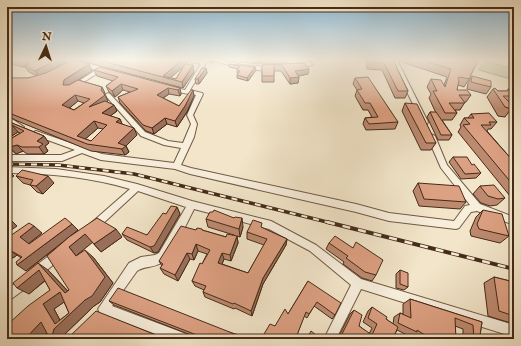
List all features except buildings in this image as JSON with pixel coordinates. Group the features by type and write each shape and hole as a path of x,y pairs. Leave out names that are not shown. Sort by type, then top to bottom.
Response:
{"street":[{"path":"70,89 90,76"},
{"path":"186,92 196,76"},
{"path":"402,76 420,111 444,166 477,207 514,220"},
{"path":"163,87 200,94 190,115 194,124 186,146 176,166"},
{"path":"108,95 143,134 167,143 186,146"},
{"path":"7,118 12,123 28,130 80,151 101,157 176,166 190,171 356,208 389,217 431,224 456,225 468,209 477,207"},
{"path":"7,158 62,158 80,151"},
{"path":"7,170 71,174 104,179 137,187 192,205 271,225 313,248 358,283 514,331"},
{"path":"84,234 100,222 137,187"},
{"path":"94,315 104,308 133,267 141,262 157,260 163,256 192,205"},
{"path":"7,296 67,246"},
{"path":"330,339 358,283"},
{"path":"104,308 185,339"},
{"path":"478,333 481,320"}],"green space":[{"path":"501,76 514,76 514,80"}],"railway":[{"path":"7,164 58,165 134,174 329,222"},
{"path":"329,222 514,269"}]}
